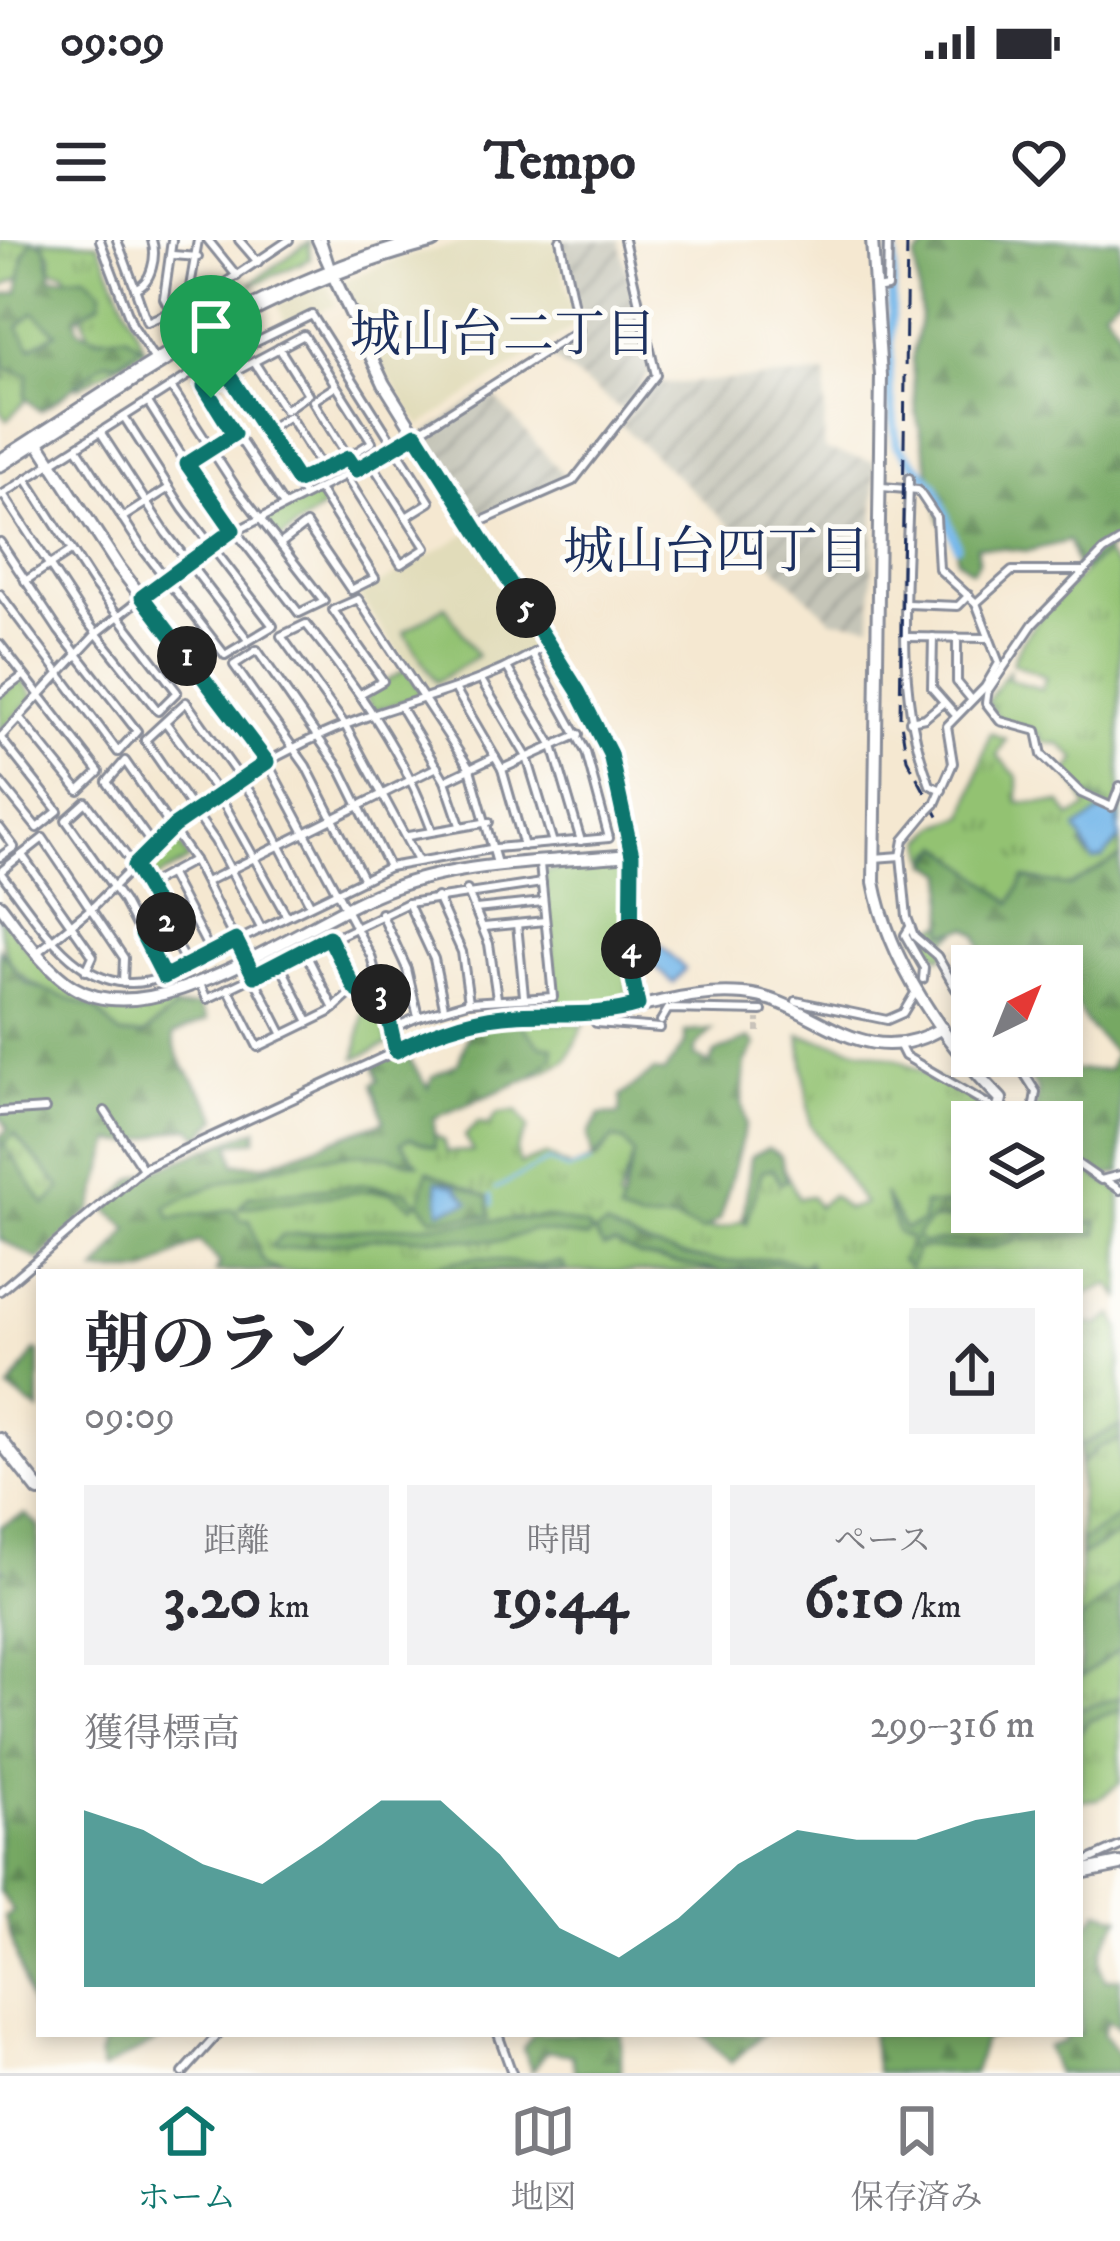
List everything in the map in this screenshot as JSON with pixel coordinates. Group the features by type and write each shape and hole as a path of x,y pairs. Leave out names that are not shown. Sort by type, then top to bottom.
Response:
{"highway":[{"path":"35,437 153,357 329,266 402,240"},
{"path":"329,266 433,240"},
{"path":"0,459 182,343"}],"main road":[{"path":"0,1440 36,1486"},
{"path":"1083,1868 1120,1864"}],"street":[{"path":"100,240 133,324 153,357"},
{"path":"117,240 148,323 168,313"},
{"path":"135,288 146,282 155,257 152,240"},
{"path":"172,240 173,255 163,290 168,313 194,372 284,504"},
{"path":"198,240 190,287 195,303 289,240"},
{"path":"208,240 237,276"},
{"path":"239,240 258,262"},
{"path":"271,240 277,248"},
{"path":"319,240 367,353 548,644 610,754 632,855 631,969 638,1005"},
{"path":"0,782 37,828 58,811 0,738 97,633 186,561 258,516 371,462 579,330 560,240"},
{"path":"473,525 573,481 656,375 624,240"},
{"path":"872,240 880,487 871,858 886,927 942,1028 1002,1101"},
{"path":"876,290 887,286 888,240"},
{"path":"173,255 198,257"},
{"path":"26,479 71,551 177,692 158,711 48,566 2,495 26,479 77,448 124,417 148,403 194,372 312,315 430,502 406,517"},
{"path":"204,386 304,335 372,442 298,481"},
{"path":"254,362 285,410 308,394 279,348"},
{"path":"229,375 304,495"},
{"path":"336,386 313,401 356,470"},
{"path":"148,403 233,530 299,613 324,601 210,449 171,387"},
{"path":"265,431 289,416 323,470"},
{"path":"77,448 122,518 225,656 273,626 169,488 124,417"},
{"path":"101,432 186,561 248,640"},
{"path":"187,464 234,434"},
{"path":"35,437 142,597 267,762 308,831 383,994 396,1051"},
{"path":"346,476 401,563 426,548 371,462"},
{"path":"880,487 909,483 933,506 941,573 976,602 999,666 986,688 986,703 995,716 1039,733 1042,755 1082,793 1112,807 1120,786"},
{"path":"909,483 910,721 931,785 942,790"},
{"path":"122,518 169,488"},
{"path":"280,544 306,524 351,590 375,578 319,489"},
{"path":"951,980 937,956 910,927 901,856 904,840 942,790 952,763 946,731 954,713 1007,670 1033,624 1120,541"},
{"path":"0,542 137,731 118,752 0,594"},
{"path":"25,581 71,551"},
{"path":"976,602 1012,572 1084,571"},
{"path":"907,604 958,606 969,595"},
{"path":"360,694 382,681 333,610 358,599 470,769 490,822 499,867"},
{"path":"418,860 346,725 281,636 306,624 360,694 410,780 431,828"},
{"path":"907,637 986,638"},
{"path":"933,637 932,688 954,713"},
{"path":"957,637 957,682 971,699"},
{"path":"0,644 99,772 79,791 20,718"},
{"path":"38,953 115,887 174,826 241,777 346,725 457,692 548,644"},
{"path":"363,878 294,747 233,665 257,650 320,736 388,867"},
{"path":"123,983 124,958 94,906 43,838 0,872 52,940 86,971 123,983 164,977 388,867 496,848 609,838 579,734 532,654"},
{"path":"507,669 553,746 581,841"},
{"path":"0,693 23,676"},
{"path":"482,681 527,758 553,843"},
{"path":"457,692 502,769 524,846"},
{"path":"261,928 196,809 145,740 186,702 241,777 310,904"},
{"path":"910,721 926,718 944,702"},
{"path":"401,708 445,781 460,825"},
{"path":"164,721 218,793 286,915"},
{"path":"502,769 579,734"},
{"path":"445,781 495,757"},
{"path":"154,847 106,782 125,761 194,860 284,1035"},
{"path":"206,882 437,767"},
{"path":"164,977 115,887 66,820 86,802 134,866 187,965"},
{"path":"408,836 431,828 490,822"},
{"path":"0,828 14,847 0,857"},
{"path":"22,854 93,956 86,971"},
{"path":"0,905 38,953 75,988 110,1001 155,1000 399,885 499,867 632,855"},
{"path":"871,858 901,856"},
{"path":"146,886 194,860"},
{"path":"391,1029 469,1002 553,997 540,864"},
{"path":"170,873 211,953"},
{"path":"199,982 207,999 408,903 467,890 542,883"},
{"path":"467,890 484,927 497,998"},
{"path":"436,896 462,952 469,1002"},
{"path":"476,909 543,902"},
{"path":"408,903 434,959 444,1008"},
{"path":"381,913 418,1017"},
{"path":"484,927 545,921"},
{"path":"142,934 166,922"},
{"path":"517,924 524,996"},
{"path":"910,927 905,935 924,968 923,979"},
{"path":"329,937 355,989 367,997 411,987"},
{"path":"304,950 334,1009"},
{"path":"279,962 309,1022"},
{"path":"228,988 258,1047 334,1009 355,989"},
{"path":"796,1001 887,1020 903,1013 915,993"},
{"path":"0,1291 143,1169 427,1034 477,1020 592,1015 683,995 752,994 817,1024 899,1044 942,1028"},
{"path":"592,1015 596,1024 660,1024 668,1009 760,1014"},
{"path":"899,1044 904,1056 986,1101"},
{"path":"0,1112 45,1109"},
{"path":"105,1111 143,1169"},
{"path":"1083,1166 1120,1190"},
{"path":"1105,1180 1120,1175"},
{"path":"0,1468 13,1458"},
{"path":"1083,1866 1120,1846"},
{"path":"183,2073 215,2037"},
{"path":"500,2037 512,2073"}],"shaded area":[{"path":"475,240 555,240 576,325 420,426 379,362 343,282 394,260"},
{"path":"562,240 619,240 650,370 623,411 546,354 583,330"},
{"path":"328,285 336,305 286,324 277,303"},
{"path":"826,374 824,450 875,462 871,624 832,620 621,425 655,378 665,384"},
{"path":"489,390 568,480 477,517 423,434"},
{"path":"470,532 540,643 506,666 428,696 359,596"}],"green space":[{"path":"0,240 32,240 20,277 0,288"},
{"path":"32,240 45,245 52,278 86,276 102,291 101,302 76,318 78,329 96,338 126,335 141,346 118,363 106,361 40,411 25,398 28,375 4,368 0,295 18,292 23,257","holes":["34,312 56,333 31,348 18,327"]},
{"path":"40,240 98,243 145,350 79,387 80,378 106,361 114,363 115,339 89,335 81,314 99,304 82,276 67,278 64,272 51,270 51,256"},
{"path":"934,240 1120,240 1120,294 1104,309 1120,331 1120,540 1084,568 1077,568 1069,541 1028,551 977,546 979,561 972,571 957,559 955,531 940,521 916,413 912,359 921,314 915,258"},
{"path":"309,242 310,259 252,285 251,283"},
{"path":"34,312 56,333 30,348 18,327"},
{"path":"0,351 4,366 28,375 27,399 7,420 0,410 0,374 6,379 0,371"},
{"path":"316,493 326,505 279,540 263,519"},
{"path":"1104,552 1120,571 1120,823 1112,811 1103,812 1081,845 1088,856 1112,849 1120,838 1120,857 1069,886 1024,878 1011,903 935,850 929,863 924,840 938,826 965,816 990,733 1006,739 997,756 1018,777 1018,802 1061,803 1070,817 1087,808 1081,794 1111,805 1082,792 1066,773 1076,759 1059,744 1041,742 1041,735 1000,720 987,702 1010,669 1008,679 1041,689 1046,677 1012,663 1039,618"},
{"path":"445,606 477,656 436,682 404,632"},
{"path":"406,669 423,696 373,711 365,695"},
{"path":"22,678 34,697 0,732 0,696"},
{"path":"173,832 189,860 147,884 138,866"},
{"path":"942,845 1011,903 1024,878 1069,886 1120,857 1120,1173 1102,1177 1083,1164 1083,1101 1037,1101 1038,1090 1029,1077 1083,1077 1083,1070 1108,1070 1115,1054 1083,1017 1083,945 980,945 968,928 944,933 946,873 929,863"},
{"path":"618,863 626,870 628,994 623,1004 557,1011 544,871"},
{"path":"0,915 72,990 117,1008 172,1002 176,1008 143,1035 120,1035 100,1017 40,987 11,964"},
{"path":"943,924 945,933 958,931 943,942 948,951 940,957 916,935"},
{"path":"0,949 26,983 96,1009 120,1035 143,1035 176,1008 199,1006 207,1020 173,1035 179,1058 218,1118 200,1137 191,1128 132,1142 112,1141 92,1209 39,1260 0,1239 0,1137 8,1129 0,1116","holes":["14,1134 61,1188 45,1205 4,1144"]},
{"path":"379,996 388,1044 356,1058 364,1005"},
{"path":"518,1021 584,1024 567,1060 530,1078 546,1060"},
{"path":"518,1021 540,1045 553,1047 553,1057 530,1078 434,1118 435,1148 410,1138 401,1143 418,1164 358,1154 301,1161 241,1177 166,1207 171,1218 233,1209 241,1220 250,1220 261,1257 274,1269 217,1269 220,1263 199,1241 151,1269 98,1269 129,1229 106,1209 133,1179 257,1129 256,1139 230,1145 235,1164 266,1165 384,1121 373,1084 379,1080 374,1065 404,1051 428,1088 433,1076 458,1064 471,1027"},
{"path":"712,1030 695,1048 695,1056 709,1064 715,1053 749,1038 756,1045 745,1063 742,1102 746,1124 720,1219 703,1231 674,1220 639,1221 619,1214 634,1154 625,1142 613,1138 593,1159 588,1135 600,1115 620,1114 621,1096 654,1071 664,1072 685,1044 685,1032"},
{"path":"800,1035 897,1059 978,1101 951,1101 951,1233 1083,1233 1083,1169 1120,1192 1120,1297 1109,1284 1083,1296 1083,1269 256,1269 162,1220 156,1199 235,1164 266,1165 308,1149 424,1127 443,1140 447,1152 473,1151 465,1136 478,1122 488,1125 498,1113 517,1111 528,1128 516,1151 520,1164 546,1155 571,1168 599,1157 613,1138 625,1142 634,1154 618,1200 639,1221 669,1219 712,1229 731,1225 743,1220 756,1171 781,1164 799,1198 811,1196 818,1207 832,1195 847,1209 864,1204 810,1124"},
{"path":"14,1133 62,1189 44,1205 3,1144"},
{"path":"768,1148 781,1156 786,1181 780,1184 773,1169 762,1171 747,1223 743,1221 751,1157"},
{"path":"427,1171 488,1197 491,1216 432,1218 420,1203"},
{"path":"366,1184 407,1192 417,1202 412,1207 392,1193 366,1191 239,1208 249,1196"},
{"path":"884,1193 904,1229 923,1222 924,1204 950,1205 951,1219 932,1220 919,1232 917,1239 925,1243 1010,1233 1016,1233 1017,1240 980,1249 918,1247 910,1268 901,1260 912,1240 898,1233"},
{"path":"546,1217 587,1226 591,1232 588,1238 532,1230 503,1241 393,1237 277,1250 271,1246 282,1235"},
{"path":"1097,1221 1097,1234 1023,1240 1021,1233 1083,1233 1083,1223"},
{"path":"606,1226 682,1255 730,1262 774,1258 802,1266 809,1261 812,1269 774,1264 707,1269 640,1256 615,1244 603,1247 594,1233"},
{"path":"477,1257 537,1266 562,1262 566,1269 419,1269"},
{"path":"1113,1315 1120,1329 1120,1783 1098,1799 1083,1801 1083,1323 1099,1325"},
{"path":"36,1350 36,1409 9,1389"},
{"path":"1120,1425 1120,1440 1099,1447 1083,1462 1083,1444"},
{"path":"25,1514 36,1523 36,2014 5,1917 13,1912 0,1891 0,1570 5,1571 0,1564 0,1526"},
{"path":"1120,1516 1120,1534 1083,1555 1083,1540"},
{"path":"1120,1585 1120,1649 1083,1676 1083,1618"},
{"path":"1120,1697 1120,1710 1088,1721 1083,1729 1083,1708"},
{"path":"1099,1911 1120,1917 1101,1963 1105,1980 1120,1978 1120,2027 1108,2021 1103,2034 1120,2056 1120,2073 1056,2073 1047,2047 1065,2037 1083,2037 1083,1930"},
{"path":"105,2037 163,2037 102,2070 99,2058"},
{"path":"532,2037 621,2037 621,2073 575,2073 572,2055 547,2051 532,2071 523,2048"},
{"path":"705,2037 760,2037 731,2063"},
{"path":"871,2037 990,2037 984,2039 974,2073 877,2073"}],"water":[{"path":"1101,812 1117,812 1120,838 1103,858 1093,860 1076,829"},
{"path":"659,944 685,969 673,983 646,958"},
{"path":"437,1181 455,1186 469,1202 440,1211"}],"waterway":[{"path":"894,240 889,385 897,445 935,486 957,546"},
{"path":"495,1189 548,1161 568,1170 591,1162"},
{"path":"491,1195 493,1205"}],"tunnel":[{"path":"758,1019 758,1032"}],"railway":[{"path":"907,240 900,717 907,759 942,824"}],"district":[{"name":"城山台二丁目","path":"503,336"},
{"name":"城山台四丁目","path":"716,553"}],"route":[{"path":"229,375 298,481 348,458 356,470 416,434 578,691 610,754 632,855 631,969 638,1005 592,1015 477,1020 445,1027 396,1051 383,994 367,997 355,989 329,937 254,976 236,940 164,977 142,934 166,922 134,866 174,826 267,762 142,597 233,530 187,464 234,434 211,398 204,386 229,375"}]}
